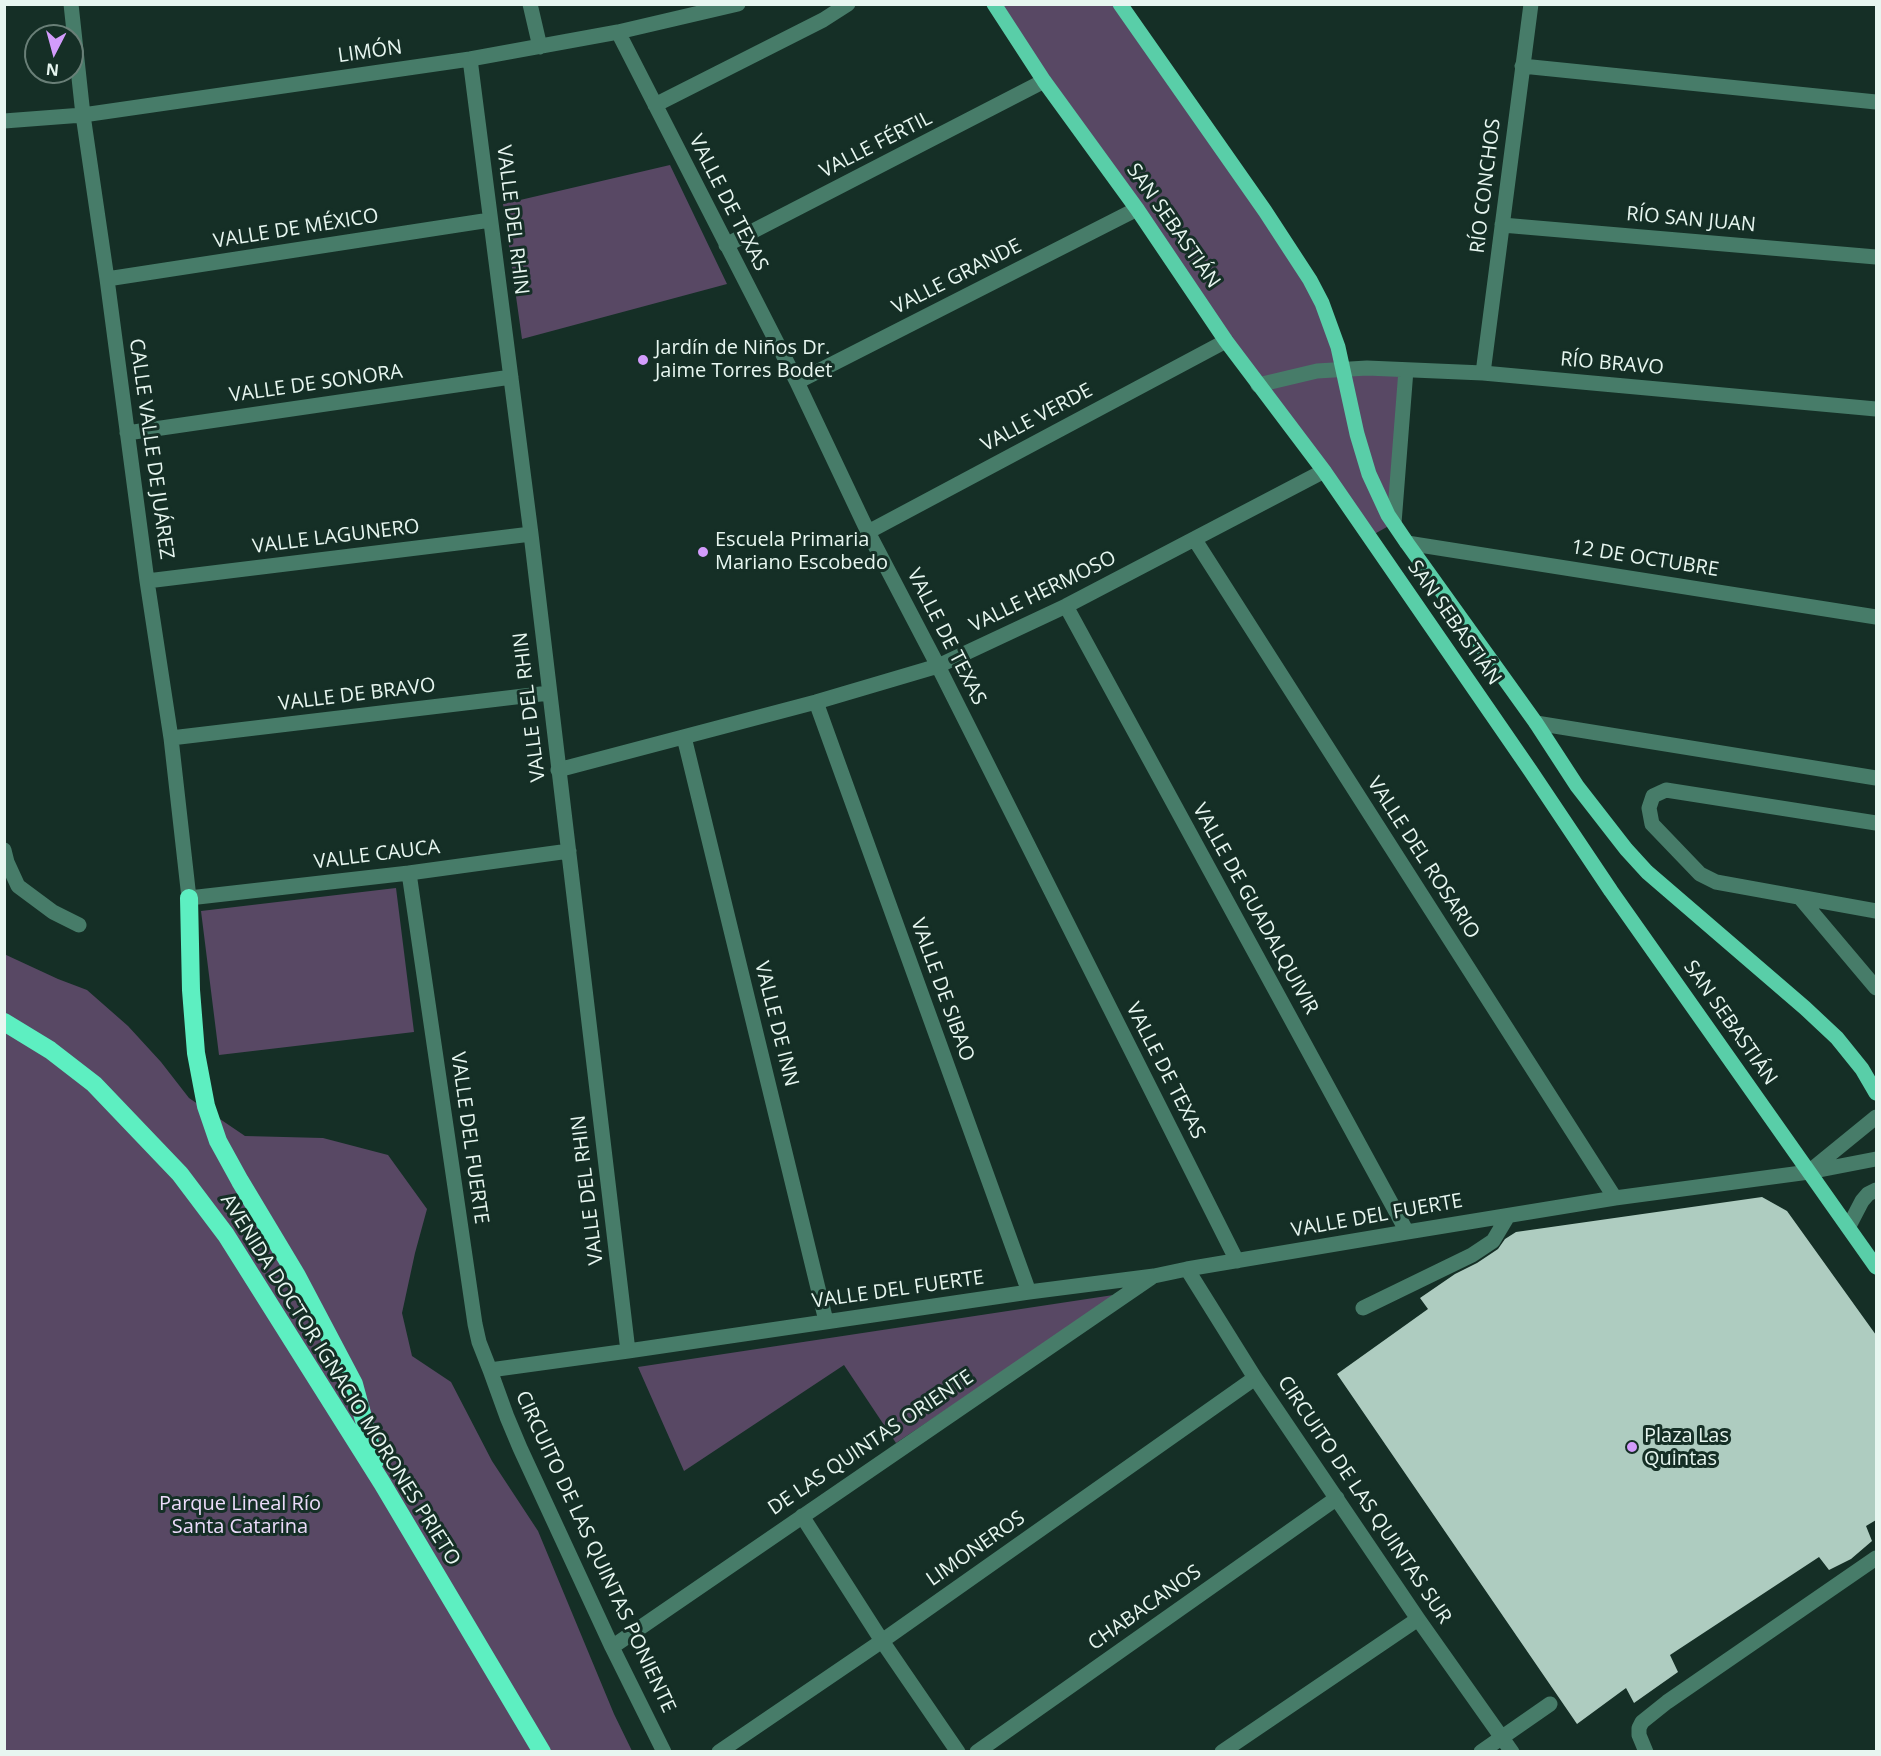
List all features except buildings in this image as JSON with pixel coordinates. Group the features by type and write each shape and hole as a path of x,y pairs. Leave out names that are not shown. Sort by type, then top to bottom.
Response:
{"highway":[{"path":"189,898 190,980 195,1043 206,1106 218,1141 297,1276 354,1384 382,1483"},
{"name":"AVENIDA DOCTOR IGNACIO MORONES PRIETO","path":"4,1022 50,1050 94,1084 180,1174 226,1235 382,1483 542,1752"}],"main road":[{"name":"SAN SEBASTIÁN","path":"994,4 1044,81 1137,209 1226,341 1324,471 1611,891 1876,1267"},
{"name":"SAN SEBASTIÁN","path":"1120,4 1266,211 1310,280 1331,324 1365,463 1377,495 1407,543 1536,723 1577,786 1626,849 1647,872 1837,1038 1862,1069 1876,1093"}],"street":[{"name":"CALLE VALLE DE JUÁREZ","path":"71,4 83,115 147,581 171,738 189,898"},
{"path":"530,4 540,47"},
{"name":"LIMÓN","path":"4,121 83,115 470,59 618,32 738,4"},
{"path":"655,105 823,20 848,4"},
{"name":"RÍO CONCHOS","path":"1483,373 1531,4"},
{"name":"VALLE DE TEXAS","path":"618,32 797,382 868,532 938,666 1237,1261"},
{"name":"VALLE DEL RHIN","path":"470,59 531,534 628,1351"},
{"path":"1522,66 1876,102"},
{"name":"VALLE FÉRTIL","path":"726,245 1044,81"},
{"name":"VALLE GRANDE","path":"797,382 1137,209"},
{"name":"VALLE DE MÉXICO","path":"107,279 490,220"},
{"name":"RÍO SAN JUAN","path":"1502,225 1876,257"},
{"name":"VALLE VERDE","path":"868,532 1226,341"},
{"name":"RÍO BRAVO","path":"1258,385 1317,371 1343,368 1406,370 1483,373 1876,409"},
{"path":"1394,523 1406,370"},
{"name":"VALLE DE SONORA","path":"127,433 511,377"},
{"name":"VALLE HERMOSO","path":"558,770 816,702 938,666 1066,606 1324,471"},
{"name":"VALLE LAGUNERO","path":"147,581 531,534"},
{"name":"VALLE DEL ROSARIO","path":"1195,540 1615,1198"},
{"name":"12 DE OCTUBRE","path":"1407,543 1876,617"},
{"name":"VALLE DE GUADALQUIVIR","path":"1066,606 1407,1232"},
{"name":"VALLE DE BRAVO","path":"171,738 549,693"},
{"name":"VALLE DE SIBAO","path":"816,702 1029,1292"},
{"path":"1536,723 1876,778"},
{"name":"VALLE DE INN","path":"684,737 826,1321"},
{"path":"1876,823 1666,790 1653,796 1649,808 1652,824 1700,874 1716,882 1876,911"},
{"path":"4,849 18,886 53,912 79,925"},
{"name":"VALLE CAUCA","path":"189,898 409,873 569,851"},
{"name":"VALLE DEL FUERTE","path":"409,873 475,1324 490,1370 1154,1276 1615,1198 1809,1172 1876,1159"},
{"path":"1801,899 1876,988"},
{"path":"1809,1172 1876,1117"},
{"path":"1848,1226 1862,1201 1876,1190"},
{"path":"1363,1308 1472,1255 1493,1241 1508,1216"},
{"name":"CIRCUITO DE LAS QUINTAS SUR","path":"1187,1269 1255,1378 1418,1619 1512,1752"},
{"name":"DE LAS QUINTAS ORIENTE","path":"612,1647 1154,1276"},
{"name":"CIRCUITO DE LAS QUINTAS PONIENTE","path":"490,1370 520,1448 612,1647 664,1752"},
{"name":"LIMONEROS","path":"719,1752 882,1641 1255,1378"},
{"name":"CHABACANOS","path":"976,1752 1337,1498"},
{"path":"802,1516 882,1641 958,1752"},
{"path":"1647,1752 1639,1735 1642,1722 1667,1702 1876,1558"},
{"path":"1222,1752 1418,1619"},
{"path":"1481,1752 1550,1704"}],"green space":[{"path":"994,5 1120,5 1293,252 1343,368 1406,370 1394,523 1369,537"},
{"path":"670,165 727,284 522,339 503,204"},
{"path":"396,888 414,1032 219,1055 201,911"},
{"name":"Parque Lineal Río Santa Catarina","path":"4,954 87,990 128,1026 161,1062 189,1098 245,1136 323,1138 388,1155 427,1209 402,1313 412,1356 451,1382 492,1461 538,1531 614,1714 632,1751 5,1751"},
{"path":"1120,1294 896,1443 844,1365 684,1471 638,1367"}],"place":[{"name":"Jardín de Niños Dr. Jaime Torres Bodet","path":"643,360"},
{"name":"Escuela Primaria Mariano Escobedo","path":"703,552"},
{"name":"Plaza Las Quintas","path":"1632,1447"}]}
